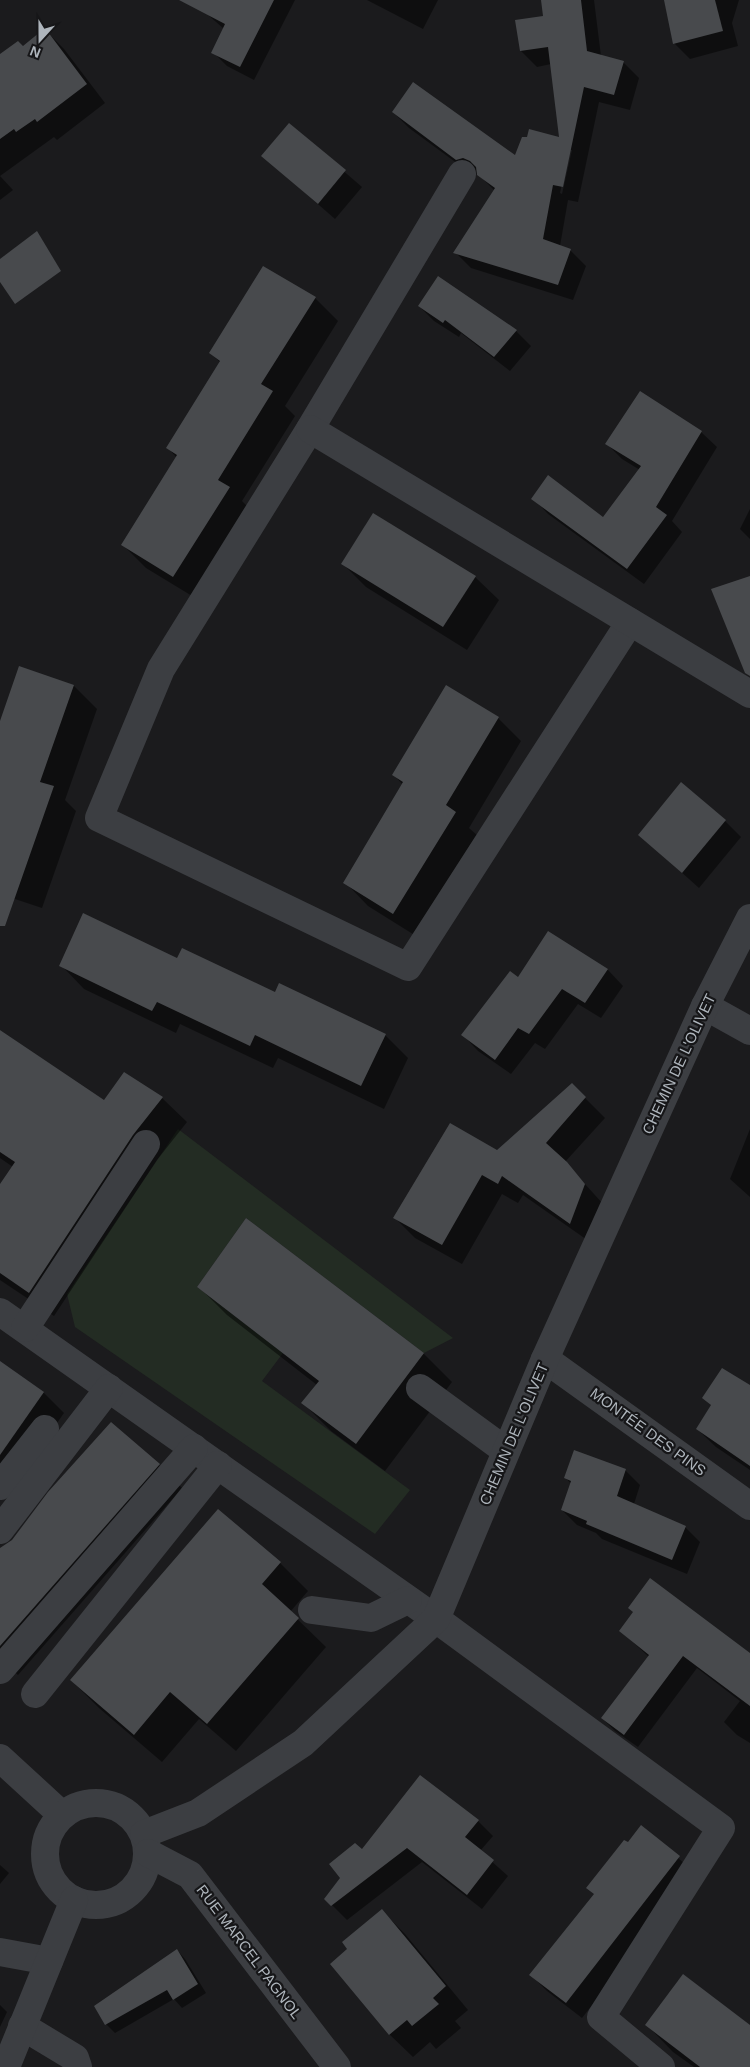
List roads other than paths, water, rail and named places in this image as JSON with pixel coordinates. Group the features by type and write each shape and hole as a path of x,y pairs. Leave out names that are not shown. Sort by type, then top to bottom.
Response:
{"street":[{"path":"462,174 310,429 160,669 99,818 408,967 630,622"},
{"path":"310,429 750,694"},
{"name":"CHEMIN DE L'OLIVET","path":"146,1844 198,1813 303,1743 436,1620 545,1359 705,1006 750,918"},
{"path":"705,1006 750,1032"},
{"path":"25,1328 146,1144"},
{"path":"0,1312 436,1620 721,1828 601,2017 661,2067"},
{"name":"MONTÉE DES PINS","path":"545,1359 750,1506"},
{"path":"0,1530 108,1388"},
{"path":"420,1388 506,1451"},
{"path":"0,1486 45,1429"},
{"path":"0,1670 194,1448"},
{"path":"35,1694 218,1465"},
{"path":"312,1610 371,1618 408,1600"},
{"path":"0,1758 62,1815"},
{"path":"91,1803 108,1804 123,1810 135,1820 146,1844 145,1870 137,1885 124,1897 108,1904 91,1904 74,1900 60,1891 51,1877 46,1861 46,1844 51,1828 62,1815 75,1806 91,1803"},
{"name":"RUE MARCEL PAGNOL","path":"146,1844 190,1875 337,2067"},
{"path":"6,2067 74,1900"},
{"path":"0,1952 49,1961"},
{"path":"22,2026 75,2058 78,2067"}]}
